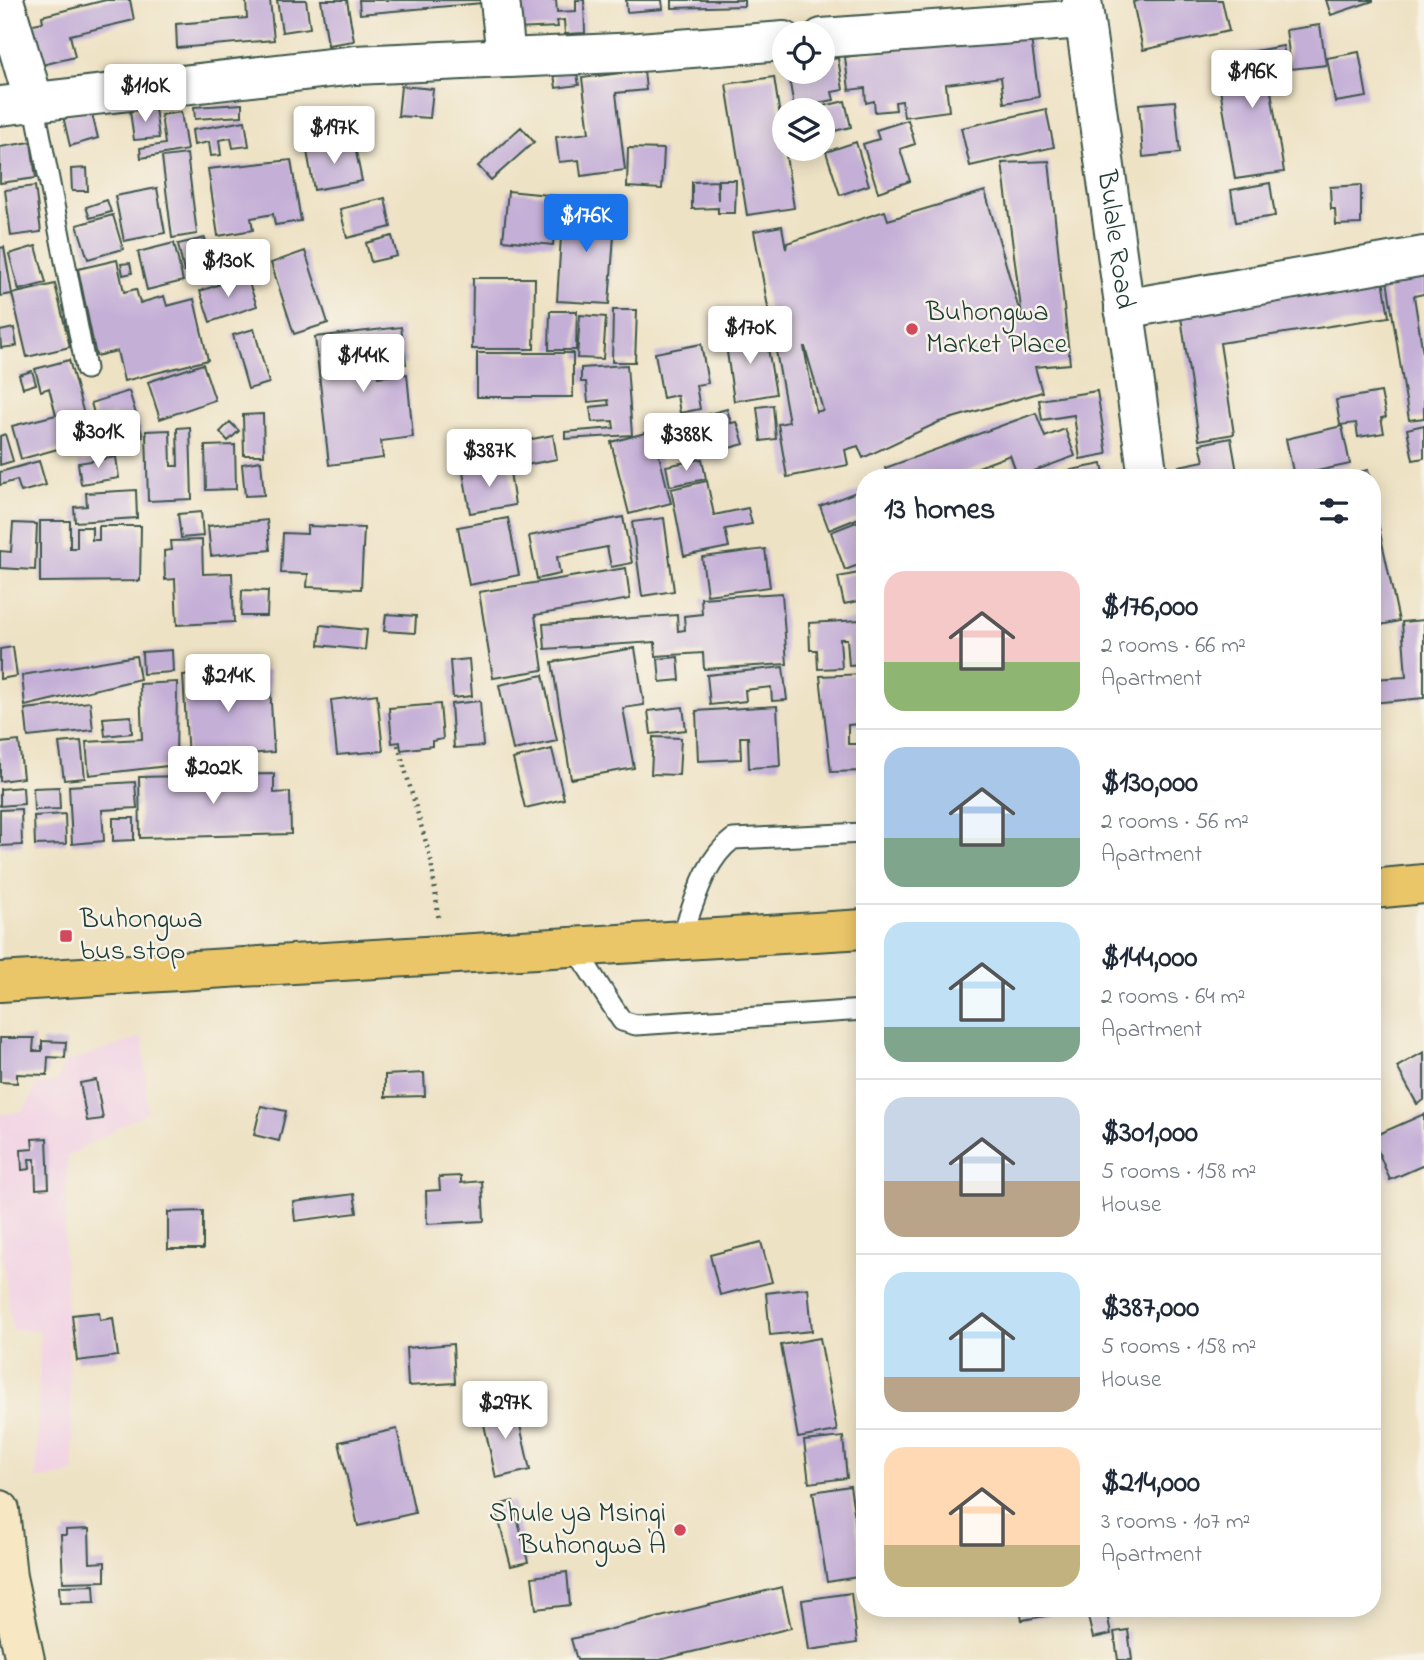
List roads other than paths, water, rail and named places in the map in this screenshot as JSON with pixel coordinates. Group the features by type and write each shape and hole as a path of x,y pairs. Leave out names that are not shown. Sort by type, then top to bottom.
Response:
{"highway":[{"path":"1381,888 1424,884"},
{"path":"0,982 856,930"}],"main road":[{"path":"0,1510 4,1577 25,1660"}],"street":[{"path":"4,0 17,104 355,65 772,42"},
{"path":"500,0 506,58"},
{"path":"835,37 1083,9"},
{"name":"Bulale Road","path":"1083,9 1115,222 1124,310 1147,469"},
{"path":"1124,310 1424,256"}],"lane":[{"path":"17,104 86,369"},
{"path":"680,942 709,864 722,847 733,839 856,833"},
{"path":"575,948 622,1021 636,1025 856,1011"}],"place":[{"name":"Buhongwa Market Place","path":"912,329"},
{"name":"Buhongwa bus stop","path":"66,936"},
{"name":"Shule ya Msingi Buhongwa A","path":"680,1530"}]}
